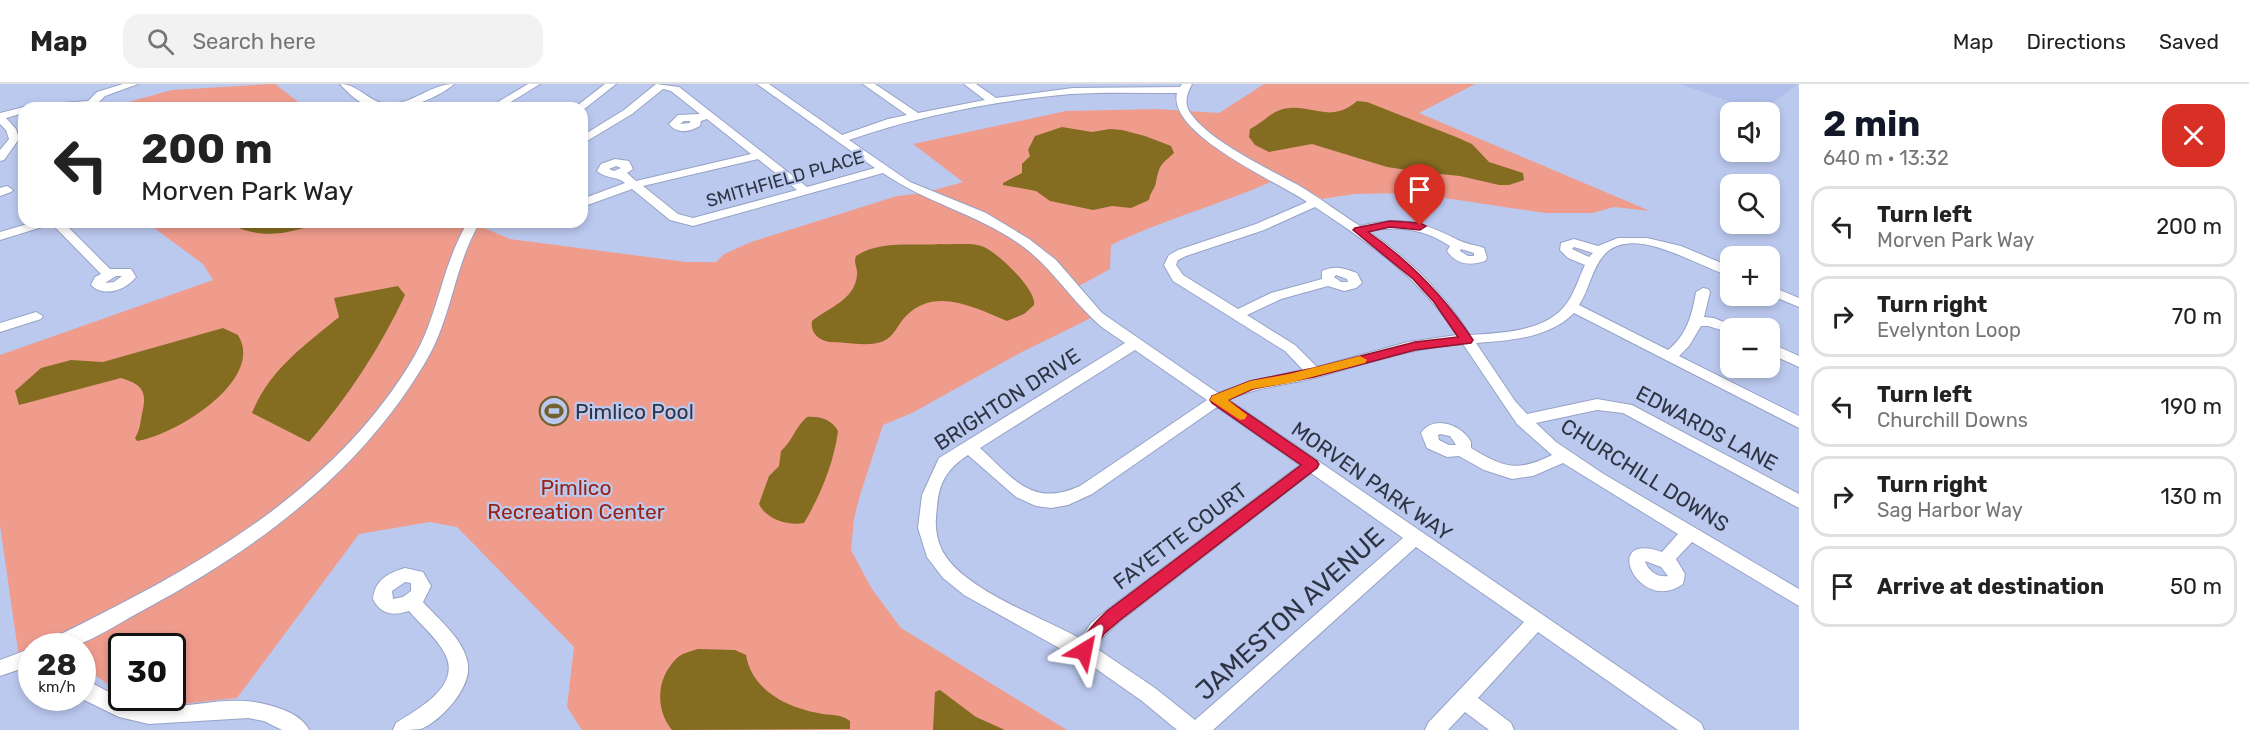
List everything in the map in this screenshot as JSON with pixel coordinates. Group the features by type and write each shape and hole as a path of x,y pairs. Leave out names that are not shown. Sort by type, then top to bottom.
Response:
{"street":[{"path":"94,102 106,92 131,84"},
{"path":"345,84 370,102"},
{"path":"411,102 449,84"},
{"path":"504,102 536,84"},
{"path":"587,102 611,84"},
{"path":"588,137 628,112 662,84 675,88 807,192"},
{"name":"MORVEN PARK WAY","path":"762,84 918,191 982,216 1025,242 1051,263 1097,315 1135,343 1694,730"},
{"path":"868,84 916,116"},
{"path":"969,84 994,102"},
{"path":"841,139 883,123 1060,88 1185,87"},
{"name":"CHURCHILL DOWNS","path":"1185,87 1181,103 1185,114 1194,124 1246,162 1316,202 1359,230 1417,276 1438,299 1522,420 1563,456 1799,598"},
{"path":"0,158 14,139 11,129 0,117 18,112"},
{"path":"695,119 708,115"},
{"path":"588,204 636,185 760,155"},
{"name":"SMITHFIELD PLACE","path":"621,174 673,216 668,225 676,230 688,227 695,222 884,169"},
{"path":"1314,373 1290,348 1178,278 1170,269 1171,261 1182,253 1260,227 1316,202"},
{"path":"1359,230 1390,224 1408,225 1439,233 1457,245"},
{"path":"0,236 27,228"},
{"path":"62,228 108,274"},
{"path":"82,633 170,589 236,547 278,517 344,458 382,414 420,361 446,299 458,251 471,228"},
{"path":"968,446 1026,496 1052,503 1063,502 1086,490 1217,400 1250,385 1314,373 1415,346 1508,336 1540,328 1554,321 1572,307 1596,257 1617,242 1654,243 1692,255 1720,268"},
{"path":"1237,315 1276,296 1329,281"},
{"path":"1669,357 1685,344 1698,322 1703,292"},
{"path":"1780,294 1799,303"},
{"path":"1572,307 1799,423"},
{"path":"0,328 36,316"},
{"path":"1698,322 1709,321 1720,325"},
{"name":"BRIGHTON DRIVE","path":"1135,343 945,462 935,479 924,517 925,528 933,552 945,569 967,588 1084,651 1154,699 1192,730"},
{"path":"1780,353 1799,362"},
{"name":"EDWARDS LANE","path":"1522,420 1604,403 1628,408 1799,502"},
{"path":"1461,450 1495,468 1519,474 1530,473 1563,456"},
{"name":"FAYETTE COURT","path":"1084,651 1098,629 1113,616 1312,464"},
{"path":"1665,560 1690,533"},
{"name":"JAMESTON AVENUE","path":"1199,730 1415,537"},
{"path":"403,730 436,707 450,694 457,679 459,665 455,652 412,601"},
{"path":"1435,730 1537,621"},
{"path":"0,668 18,661"},
{"path":"96,698 107,705 158,715 243,708 272,713 299,730"},
{"path":"1464,699 1504,730"}],"shaded area":[{"path":"1680,84 1798,84 1774,102 1731,102"},
{"path":"1357,101 1367,102 1472,144 1489,162 1523,173 1524,180 1509,185 1499,185 1460,176 1387,167 1312,144 1269,152 1255,145 1249,137 1250,129 1273,113 1284,109 1299,108 1331,112 1348,108"},
{"path":"1062,127 1092,132 1122,130 1171,146 1174,153 1160,168 1149,200 1131,208 1112,206 1093,210 1050,201 1036,191 1003,185 1022,173 1022,164 1030,156 1028,150 1035,136"},
{"path":"239,228 303,228 276,234 252,232"},
{"path":"941,244 984,247 1007,264 1023,282 1033,298 1034,305 1024,314 1007,321 956,302 930,302 917,307 906,316 892,334 881,342 862,344 829,342 816,335 812,329 812,321 852,291 857,275 856,256 865,251 886,246"},
{"path":"398,286 405,295 385,334 350,390 309,442 252,413 259,398 278,371 301,348 339,317 334,298"},
{"path":"223,328 238,335 243,352 239,370 228,387 212,403 193,417 153,437 137,441 135,438 140,424 144,395 135,383 121,378 19,405 15,391 41,368 71,360 103,362"},
{"path":"807,417 829,421 838,431 833,455 816,502 804,523 798,524 772,517 759,504 769,476 779,466 781,451"},
{"path":"698,649 735,650 746,655 755,678 772,695 806,710 842,717 850,721 850,729 672,730 663,713 660,694 662,684 670,666 677,658 684,653"},
{"path":"940,690 976,717 1005,730 933,730 935,692"}],"green space":[{"path":"275,84 298,102 131,102 172,90"},
{"name":"Pimlico Recreation Center","path":"1264,84 1475,84 1419,113 1650,211 1614,207 1593,213 1545,213 1412,193 1354,194 1322,199 1282,177 1111,245 1110,269 1070,291 1093,317 1020,353 912,413 883,425 860,495 854,519 851,550 872,589 901,628 1067,730 582,730 567,707 574,647 457,527 430,522 359,534 237,698 186,704 186,633 108,633 108,684 96,676 96,633 18,633 18,651 0,525 0,355 213,280 203,264 154,228 484,228 510,239 686,262 716,262 724,254 751,242 897,196 924,193 963,182 913,144 1066,111 1157,109 1219,113"}],"slow traffic":[{"path":"1240,415 1217,400 1250,385 1314,373 1360,360"}],"place":[{"name":"Pimlico Pool","path":"554,411"}],"route":[{"path":"1084,651 1098,629 1113,616 1312,464 1217,400 1250,385 1314,373 1415,346 1442,341 1466,340 1447,310 1417,276 1359,230 1390,224 1420,226"}]}
